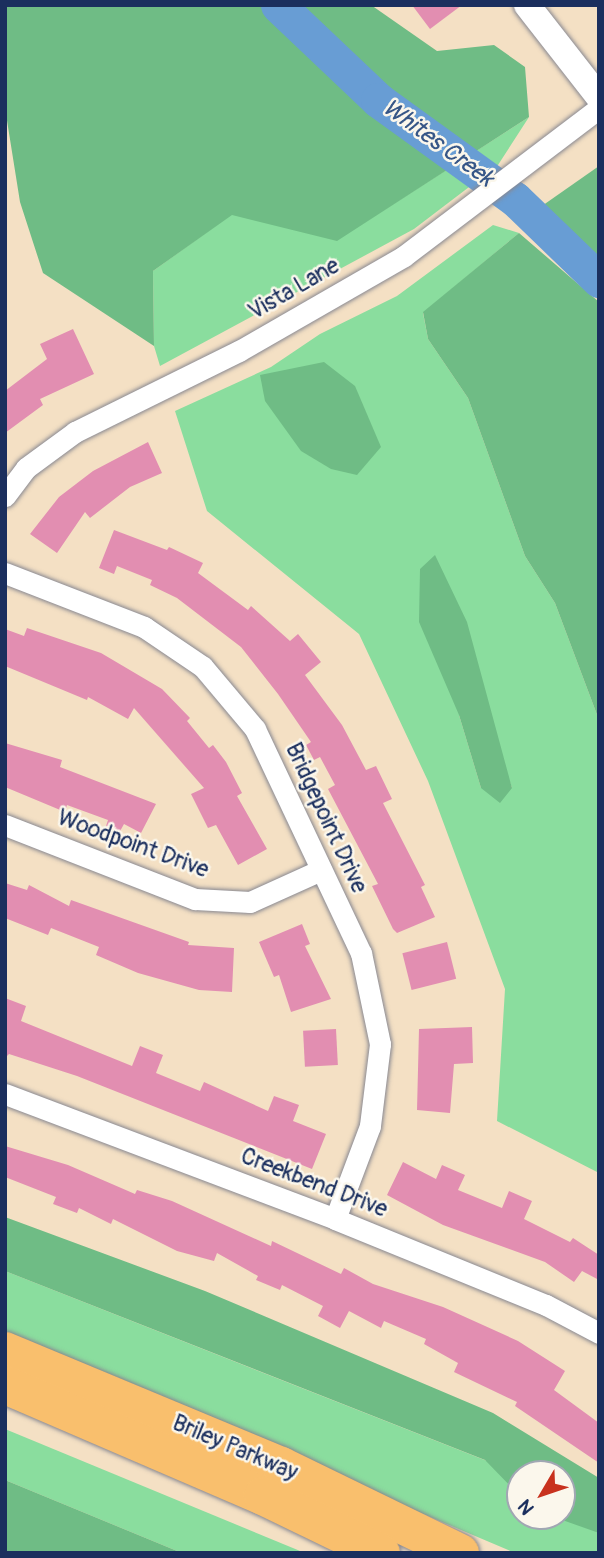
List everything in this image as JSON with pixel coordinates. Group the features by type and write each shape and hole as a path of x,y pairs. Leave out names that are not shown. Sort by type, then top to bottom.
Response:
{"highway":[{"name":"Briley Parkway","path":"5,1351 281,1466 460,1553"},
{"name":"Briley Parkway","path":"5,1385 262,1496 382,1553"}],"street":[{"path":"527,5 599,97"},
{"name":"Vista Lane","path":"5,496 26,468 75,432 239,351 404,256 517,174 599,108"},
{"name":"Bridgepoint Drive","path":"5,573 144,627 203,667 255,729 362,953 380,1044 370,1126 335,1219"},
{"name":"Woodpoint Drive","path":"5,825 195,898 250,902 321,870"},
{"name":"Creekbend Drive","path":"5,1094 335,1219 546,1304 599,1333"}],"green space":[{"path":"5,5 371,5 437,51 494,45 525,67 529,117 337,241 232,215 153,271 154,346 43,273 20,202 5,108"},
{"path":"529,117 498,165 414,229 160,366 154,346 153,271 232,214 337,240"},
{"path":"599,166 599,266 539,208"},
{"path":"493,225 519,233 423,313 428,339 468,398 525,556 555,603 599,720 599,1173 497,1121 505,989 428,781 359,634 207,511 175,411 271,367 320,334 397,296","holes":["459,715 498,747 512,788 481,788"]},
{"path":"519,233 599,302 599,720 555,603 525,556 468,398 428,339 423,312"},
{"path":"324,362 355,386 381,447 357,475 331,469 301,451 265,401 260,375"},
{"path":"435,555 467,622 512,788 500,803 481,788 459,715 419,622 420,569"},
{"path":"5,1217 205,1291 493,1413 570,1460 506,1460 506,1482 485,1460 5,1271"},
{"path":"5,1271 506,1468 506,1530 576,1530 576,1512 599,1505 599,1553 515,1553 5,1336"},
{"path":"5,1429 305,1553 182,1553 5,1480"},
{"path":"576,1464 599,1478 599,1533 576,1525"},
{"path":"5,1480 182,1553 5,1553"}],"building":[{"path":"412,5 462,5 430,29"},
{"path":"73,329 94,374 40,399 43,405 5,433 5,391 47,359 40,344"},
{"path":"148,442 162,473 130,487 90,518 85,512 57,553 30,534 59,497 93,471"},
{"path":"114,530 167,550 169,547 203,563 198,573 248,610 251,606 290,641 298,634 321,662 305,675 342,725 366,770 376,766 392,799 383,803 425,885 421,887 435,917 397,933 393,929 372,886 378,884 328,789 335,785 320,757 314,760 306,745 311,742 278,694 241,647 177,598 150,585 152,580 117,566 114,574 99,568"},
{"path":"27,628 101,653 162,689 190,718 187,721 209,748 213,745 226,762 242,793 237,796 267,849 238,865 216,825 208,828 191,794 204,788 134,708 128,719 88,697 87,700 5,666 5,629 24,636"},
{"path":"5,743 62,760 60,767 156,804 141,833 124,824 119,833 106,826 108,820 67,805 65,812 5,787"},
{"path":"5,883 27,890 29,885 69,906 71,900 189,942 188,945 234,948 232,992 199,990 138,973 96,955 99,947 51,928 48,935 5,918"},
{"path":"302,924 310,944 305,946 331,999 291,1012 279,975 274,977 259,942"},
{"path":"447,942 456,979 412,990 402,953"},
{"path":"5,998 26,1006 21,1021 132,1066 140,1046 163,1055 156,1073 200,1091 204,1082 268,1111 274,1096 299,1105 293,1121 326,1134 312,1169 77,1076 9,1054 5,1058"},
{"path":"472,1027 473,1063 454,1064 450,1113 417,1110 419,1029"},
{"path":"336,1029 338,1065 305,1067 303,1031"},
{"path":"5,1146 68,1165 135,1194 137,1190 172,1201 271,1246 272,1241 341,1274 344,1268 373,1284 443,1307 518,1341 565,1371 554,1390 599,1423 599,1463 515,1406 517,1402 454,1372 458,1363 424,1344 426,1339 384,1321 381,1328 349,1311 340,1328 318,1316 323,1306 282,1285 280,1290 256,1280 258,1276 217,1253 214,1261 177,1251 113,1219 111,1224 79,1208 77,1213 53,1204 56,1197 5,1177"},
{"path":"403,1162 436,1179 442,1165 465,1175 458,1190 502,1208 509,1191 532,1201 524,1219 570,1242 573,1238 599,1255 599,1280 582,1271 574,1282 545,1262 443,1225 387,1195"}],"waterway":[{"name":"Whites Creek","path":"278,5 378,100 515,199 599,280"}]}
